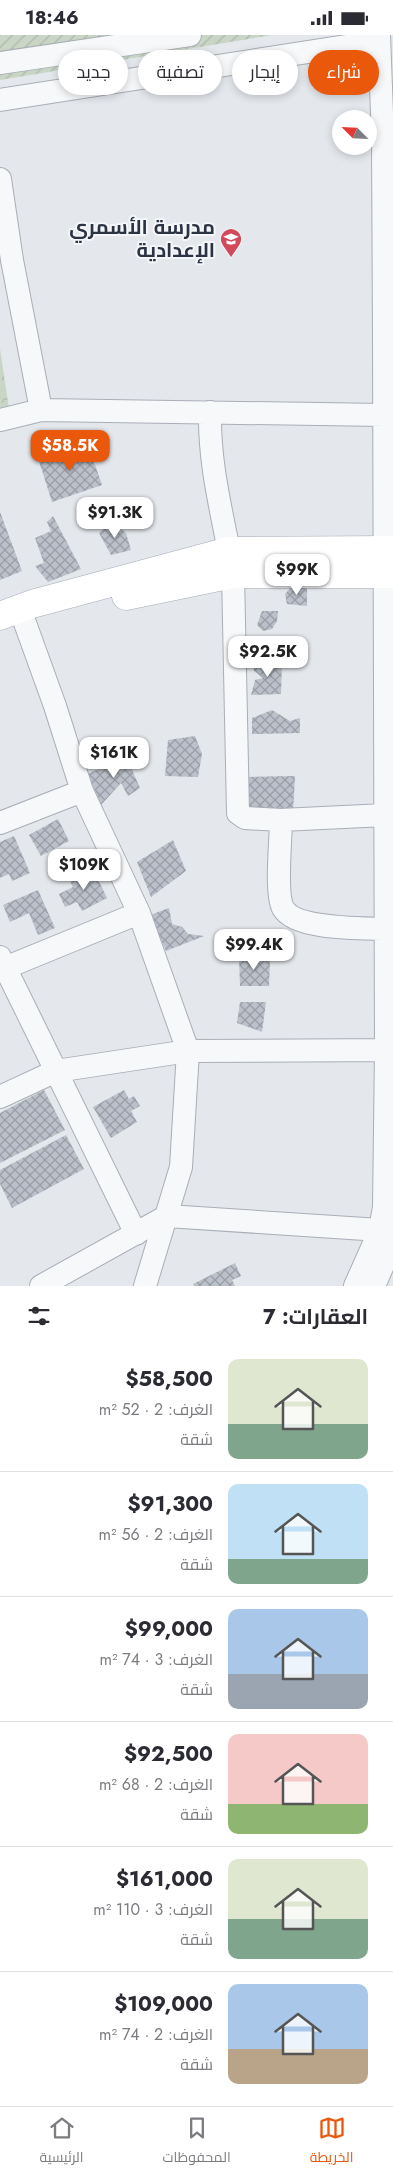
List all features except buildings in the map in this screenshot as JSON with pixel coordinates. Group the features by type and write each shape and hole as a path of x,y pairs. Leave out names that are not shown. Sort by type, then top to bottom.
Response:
{"main road":[{"path":"0,633 12,619 32,604 231,562 389,562"}],"street":[{"path":"0,63 190,35"},
{"path":"0,100 379,38 383,140 384,415 389,562 385,815 390,1050 384,1207 389,1235 374,1286"},
{"path":"0,179 12,260 40,410"},
{"path":"0,420 40,410 384,415"},
{"path":"210,412 209,442 214,479 231,562 238,813 245,818 281,820 385,815"},
{"path":"12,619 55,706 82,791 139,913 188,1051 181,1167 146,1286"},
{"path":"0,823 82,791"},
{"path":"281,820 280,895 283,909 292,917 309,923 386,929"},
{"path":"136,1235 2,965 139,913"},
{"path":"0,1097 56,1071 188,1051 390,1050"},
{"path":"41,1286 136,1235 167,1216 389,1235"},
{"path":"355,1286 389,1235"}],"green space":[{"path":"0,35 272,35 181,50 138,50 138,57 128,59 128,50 58,50 58,70 0,80"},
{"path":"0,349 9,409 0,410"}],"place":[{"name":"مدرسة الأسمري الإعدادية","path":"231,258"}]}
